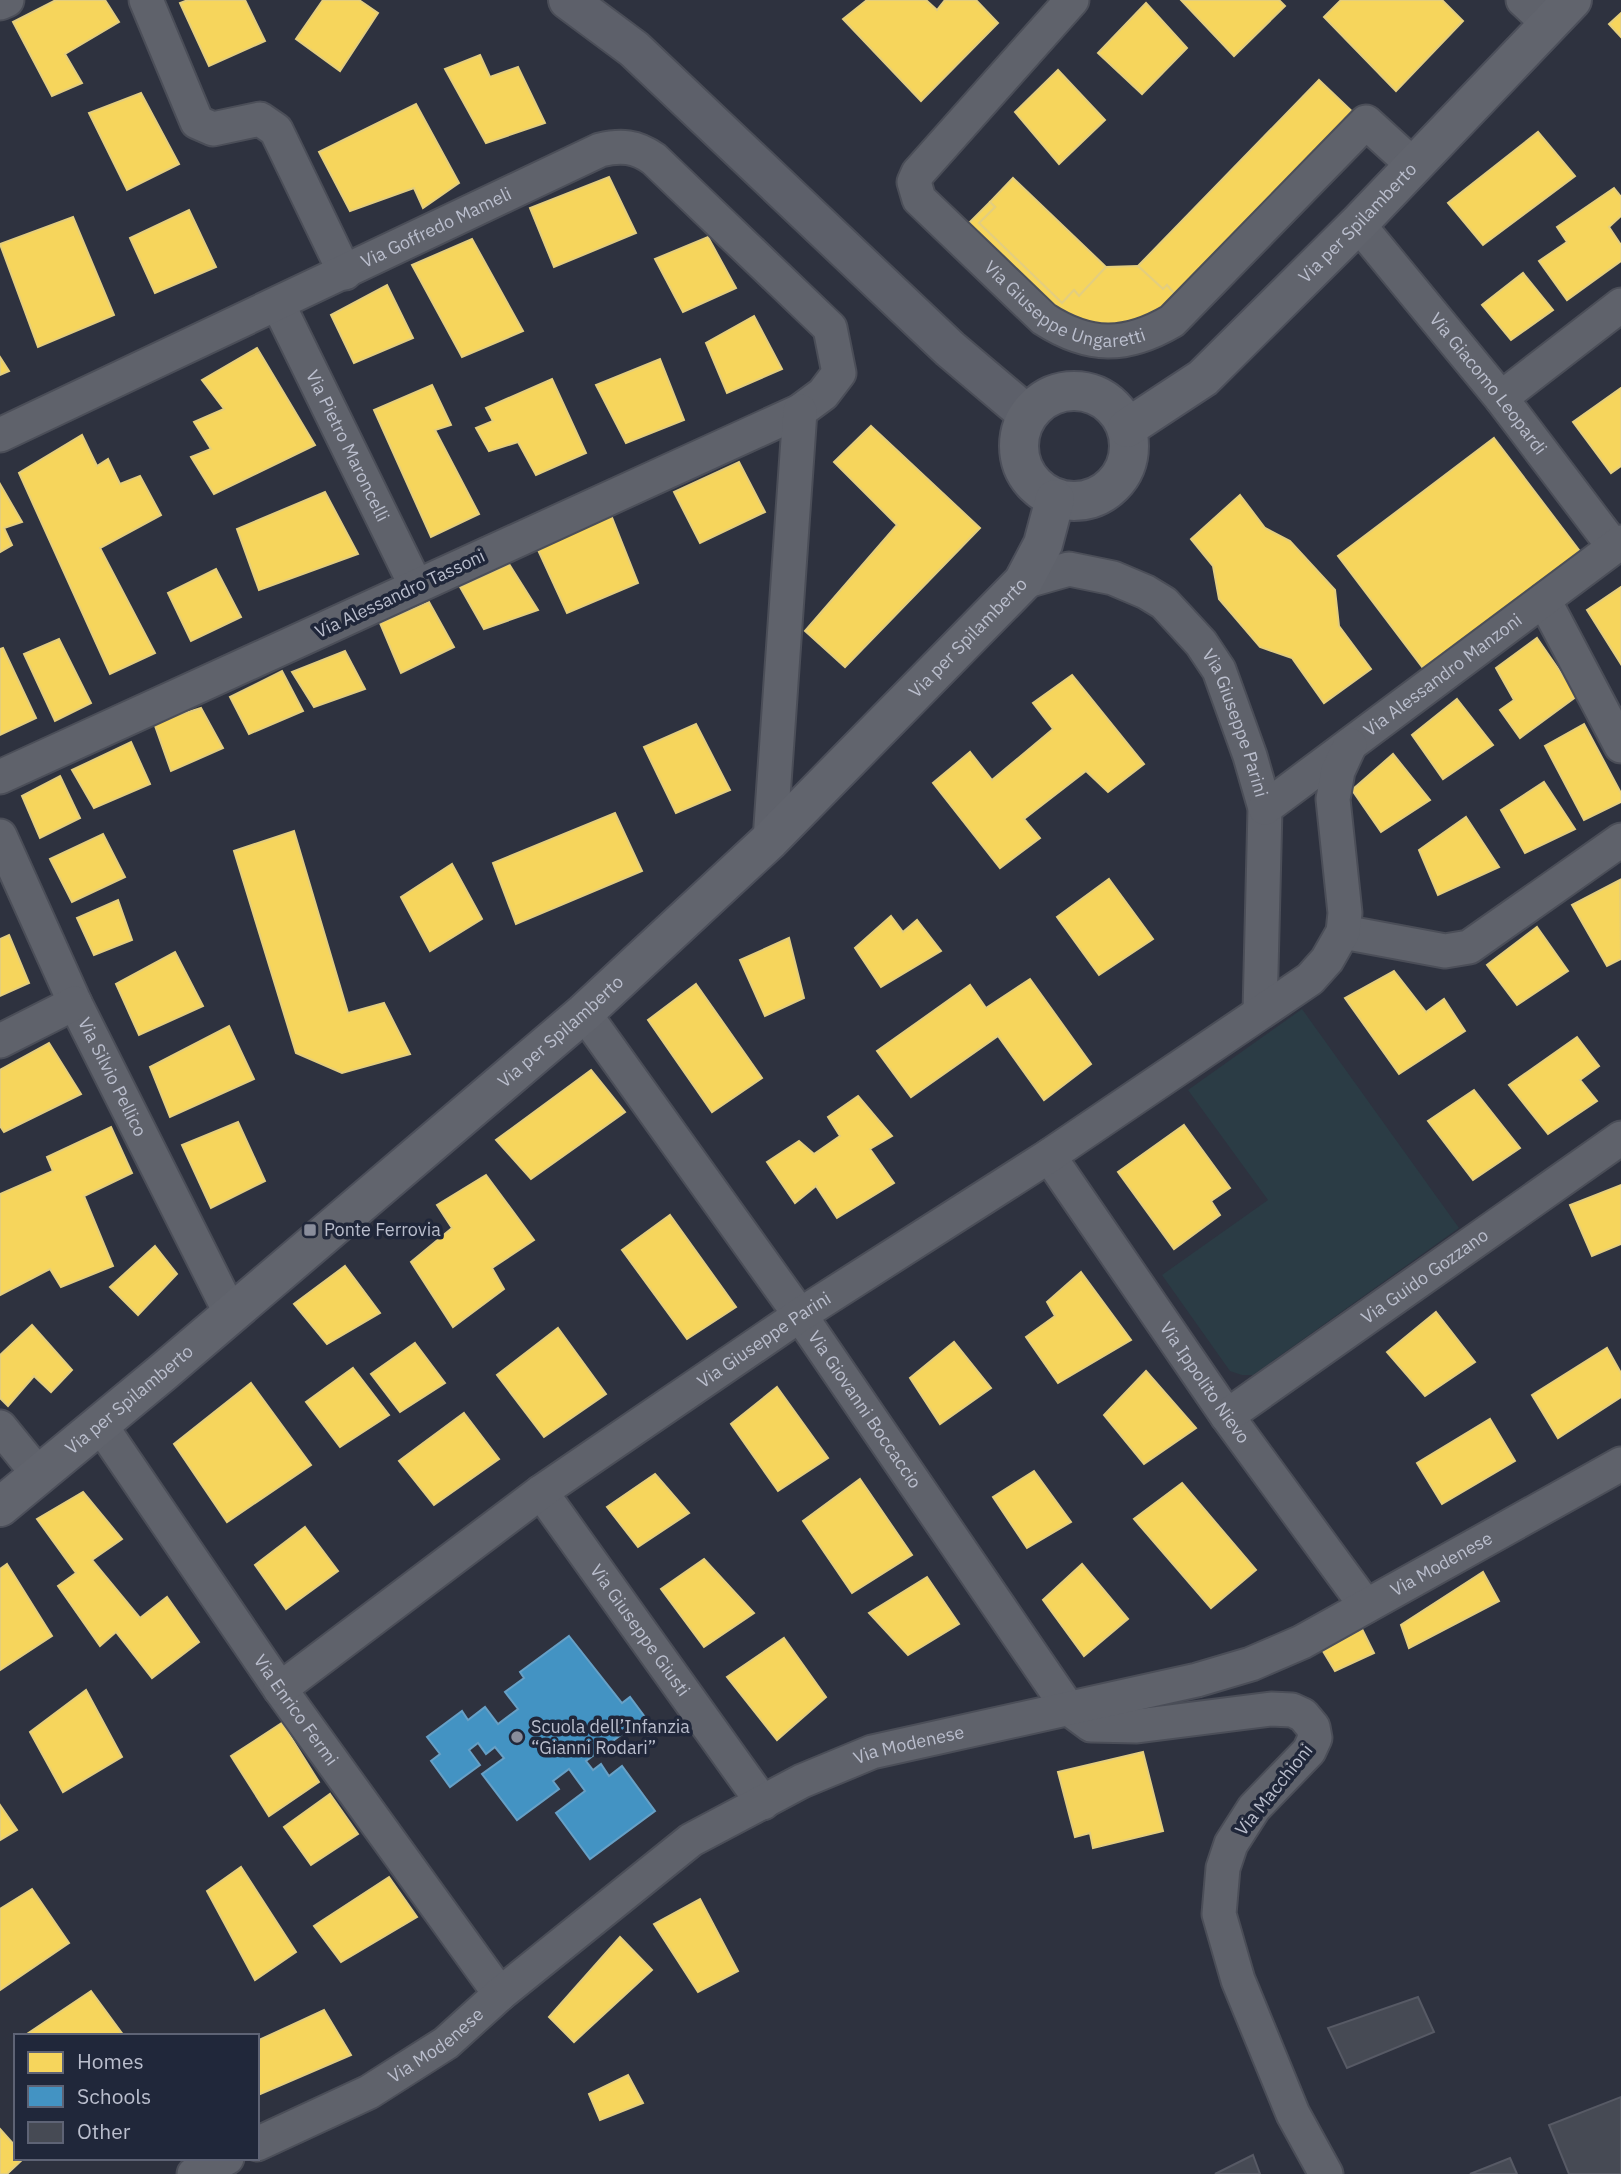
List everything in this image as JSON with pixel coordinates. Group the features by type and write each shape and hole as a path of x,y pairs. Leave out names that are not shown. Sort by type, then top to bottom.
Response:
{"main road":[{"path":"568,0 634,49 950,349 1028,415"},
{"name":"Via per Spilamberto","path":"1127,428 1203,378 1359,224 1548,8"},
{"path":"1082,391 1101,397 1117,410 1127,428 1130,446 1128,464 1119,480 1106,492 1090,500 1072,502 1055,499 1040,490 1028,478 1021,463 1018,446 1028,415 1042,400 1061,392 1082,391"},
{"name":"Via per Spilamberto","path":"0,1507 584,1013 770,840 1023,582 1043,544 1055,499"}],"street":[{"path":"0,3 7,0"},
{"path":"146,0 197,122 213,129 260,119 276,130 345,273"},
{"name":"Via Giuseppe Ungaretti","path":"1057,5 918,173 914,182 919,199 1044,319 1061,330 1084,339 1108,342 1132,340 1154,332 1172,321 1366,122 1413,165"},
{"name":"Via Goffredo Mameli","path":"0,435 600,150 628,147 642,151 654,159 830,328"},
{"name":"Via Giacomo Leopardi","path":"1359,224 1618,545"},
{"name":"Via Pietro Maroncelli","path":"278,304 416,586"},
{"path":"1501,398 1621,305"},
{"name":"Via Alessandro Tassoni","path":"0,777 800,411 823,394 839,373 830,328"},
{"path":"770,840 800,411"},
{"name":"Via Alessandro Manzoni","path":"1265,808 1618,545"},
{"name":"Via Giuseppe Parini","path":"1023,582 1069,569 1113,578 1146,592 1178,618 1201,643 1219,670 1246,744 1265,808 1260,1012"},
{"path":"1544,600 1621,746"},
{"path":"1350,745 1338,771 1332,799 1345,913 1343,932 1445,951 1469,947 1621,840"},
{"name":"Via Silvio Pellico","path":"0,836 75,1003 231,1314"},
{"name":"Via Giuseppe Parini","path":"280,1689 541,1492 800,1315 1049,1156 1310,979 1327,960 1343,932"},
{"path":"0,1041 75,1003"},
{"name":"Via Giovanni Boccaccio","path":"584,1013 800,1315 1068,1707"},
{"name":"Via Guido Gozzano","path":"1227,1416 1621,1138"},
{"name":"Via Ippolito Nievo","path":"1049,1156 1227,1416 1366,1606"},
{"name":"Via Enrico Fermi","path":"99,1423 280,1689 499,1994"},
{"path":"0,1427 38,1475"},
{"name":"Via Modenese","path":"259,2143 369,2092 446,2043 499,1994 691,1840 822,1771 872,1752 1197,1680 1251,1664 1303,1642 1621,1464"},
{"name":"Via Giuseppe Giusti","path":"541,1492 763,1803"},
{"name":"Via Macchioni","path":"1068,1707 1091,1725 1137,1726 1271,1709 1292,1710 1303,1714 1314,1727 1315,1738 1310,1751 1254,1808 1231,1844 1223,1868 1219,1914 1238,1980 1288,2102 1326,2174"},
{"path":"194,2174 224,2160"}],"shaded area":[{"path":"1302,1009 1459,1228 1253,1375 1242,1375 1230,1371 1162,1275 1268,1200 1188,1090"}],"building: Homes":[{"path":"56,0 105,0 119,22 65,54 82,83 52,96 13,22"},
{"path":"188,0 245,0 265,41 209,66 180,3"},
{"path":"323,0 359,0 378,13 340,71 296,39"},
{"path":"867,0 926,0 937,10 945,0 976,0 998,23 921,101 843,19"},
{"path":"1181,0 1279,0 1285,6 1234,56"},
{"path":"1341,0 1442,0 1463,21 1396,91 1324,17"},
{"path":"1146,3 1187,48 1142,94 1098,53"},
{"path":"1621,13 1621,37 1609,24"},
{"path":"480,55 490,77 518,67 545,123 486,143 445,69"},
{"path":"1058,70 1105,120 1059,164 1015,112"},
{"path":"1319,80 1360,119 1183,304 1167,285 1163,289 1138,266"},
{"path":"141,93 179,164 127,190 89,113"},
{"path":"416,104 459,183 423,208 414,188 350,211 319,152"},
{"path":"1538,132 1575,176 1483,245 1448,203"},
{"path":"609,177 636,233 554,267 530,208"},
{"path":"1013,178 1106,267 1079,296 1074,290 1062,303 979,223 995,207 990,202"},
{"path":"1614,188 1621,197 1621,216 1609,227 1621,245 1621,261 1567,300 1539,261 1567,242 1557,227"},
{"path":"990,202 995,207 979,223 1062,303 1074,290 1079,296 1106,267 1138,266 1163,289 1167,285 1183,304 1102,333 1060,318 966,226"},
{"path":"189,210 216,267 155,293 130,238"},
{"path":"73,217 114,315 38,347 0,244"},
{"path":"708,237 736,288 683,312 655,259"},
{"path":"472,239 523,331 462,357 412,265"},
{"path":"1523,273 1553,310 1511,340 1482,305"},
{"path":"387,285 413,338 354,363 331,315"},
{"path":"754,316 782,369 727,393 706,343"},
{"path":"257,348 315,445 214,494 191,457 211,449 194,422 224,409 202,380"},
{"path":"0,357 9,371 0,375"},
{"path":"660,359 684,420 626,443 596,385"},
{"path":"552,379 586,453 536,475 518,442 489,451 476,428 493,421 486,408"},
{"path":"432,385 451,425 435,430 479,514 431,537 374,410"},
{"path":"1621,388 1621,466 1611,473 1573,422"},
{"path":"871,426 980,528 845,667 805,631 897,525 834,462"},
{"path":"82,435 97,466 108,459 120,484 140,476 161,515 100,548 155,653 110,674 19,473"},
{"path":"1494,438 1582,554 1426,672 1338,556"},
{"path":"739,462 765,512 700,543 674,492"},
{"path":"0,484 22,522 4,528 12,545 0,552"},
{"path":"325,492 358,554 259,590 237,529"},
{"path":"1240,495 1265,528 1290,541 1335,590 1339,626 1371,669 1324,703 1292,658 1260,647 1219,599 1213,566 1191,539"},
{"path":"611,515 638,583 567,613 538,550"},
{"path":"509,564 538,610 484,629 460,587"},
{"path":"216,569 241,617 191,641 168,593"},
{"path":"1621,587 1621,664 1587,610"},
{"path":"429,602 454,647 401,673 380,623"},
{"path":"1537,638 1577,696 1520,738 1500,710 1514,700 1496,668"},
{"path":"59,639 91,703 55,721 24,654"},
{"path":"3,648 36,718 0,735 0,649"},
{"path":"345,651 365,689 314,707 292,672"},
{"path":"282,671 303,711 249,734 230,697"},
{"path":"1072,675 1144,764 1108,792 1086,771 1024,819 1040,838 1000,868 933,783 970,752 992,780 1053,729 1033,703"},
{"path":"1457,699 1493,745 1443,779 1412,735"},
{"path":"201,708 223,748 171,771 154,723"},
{"path":"696,724 730,790 676,813 644,747"},
{"path":"1584,724 1621,793 1621,802 1584,820 1545,746"},
{"path":"131,742 150,784 94,808 72,770"},
{"path":"1393,754 1430,800 1381,832 1352,790"},
{"path":"60,776 80,818 40,838 22,796"},
{"path":"1544,782 1575,829 1525,853 1501,810"},
{"path":"615,813 642,871 516,924 493,863"},
{"path":"1466,817 1499,867 1438,895 1419,850"},
{"path":"294,831 348,1013 384,1003 410,1054 342,1073 296,1053 234,851"},
{"path":"103,834 125,877 72,902 50,859"},
{"path":"452,864 482,919 430,951 401,897"},
{"path":"1109,879 1153,939 1099,975 1057,917"},
{"path":"1620,880 1621,959 1607,966 1572,905"},
{"path":"118,900 132,940 94,955 77,918"},
{"path":"891,916 903,932 917,920 941,951 881,987 855,948"},
{"path":"1537,927 1568,971 1517,1005 1487,965"},
{"path":"9,935 29,983 0,996 0,939"},
{"path":"789,938 804,998 765,1016 740,960"},
{"path":"175,952 203,1006 139,1035 116,984"},
{"path":"1394,971 1426,1012 1444,999 1465,1031 1399,1074 1345,998"},
{"path":"1030,979 1091,1064 1044,1100 998,1036 911,1097 877,1051 970,985 986,1008"},
{"path":"696,984 762,1078 712,1112 648,1020"},
{"path":"229,1026 254,1079 170,1117 150,1067"},
{"path":"1577,1037 1599,1066 1580,1080 1597,1101 1548,1134 1509,1085"},
{"path":"49,1043 81,1094 4,1132 0,1126 0,1070"},
{"path":"591,1070 625,1112 531,1179 496,1140"},
{"path":"1474,1090 1520,1148 1473,1180 1428,1121"},
{"path":"858,1096 892,1136 870,1149 894,1183 837,1218 816,1186 795,1203 767,1162 799,1141 814,1154 840,1136 828,1117"},
{"path":"238,1122 265,1181 211,1208 182,1145"},
{"path":"1184,1125 1230,1188 1211,1201 1220,1215 1174,1249 1118,1172"},
{"path":"111,1127 132,1173 84,1196 113,1266 61,1287 50,1269 0,1295 0,1194 53,1171 47,1157"},
{"path":"486,1175 534,1240 492,1268 504,1289 453,1327 411,1262 452,1228 437,1205"},
{"path":"1621,1185 1621,1244 1592,1256 1570,1205"},
{"path":"670,1215 736,1307 687,1339 622,1250"},
{"path":"155,1246 177,1274 138,1315 110,1287"},
{"path":"345,1266 380,1313 327,1344 294,1304"},
{"path":"1081,1272 1131,1340 1058,1383 1026,1337 1055,1316 1047,1302"},
{"path":"1436,1312 1475,1362 1425,1396 1387,1352"},
{"path":"32,1325 72,1370 51,1392 34,1376 8,1406 0,1398 0,1355"},
{"path":"558,1328 606,1394 544,1437 497,1375"},
{"path":"954,1342 991,1388 940,1424 910,1378"},
{"path":"415,1343 445,1383 400,1412 371,1374"},
{"path":"1607,1348 1621,1373 1621,1397 1558,1438 1532,1395"},
{"path":"353,1368 389,1415 340,1447 306,1402"},
{"path":"1146,1371 1196,1428 1144,1464 1104,1415"},
{"path":"251,1383 311,1465 227,1522 174,1444"},
{"path":"777,1387 828,1458 778,1491 731,1424"},
{"path":"464,1413 499,1459 434,1505 399,1461"},
{"path":"1490,1419 1515,1461 1442,1504 1417,1463"},
{"path":"1034,1471 1071,1522 1027,1548 993,1497"},
{"path":"655,1474 689,1513 638,1547 607,1507"},
{"path":"860,1479 912,1555 852,1593 803,1521"},
{"path":"1182,1483 1256,1570 1211,1608 1134,1519"},
{"path":"83,1492 122,1539 92,1560 140,1618 167,1597 199,1642 152,1678 116,1632 100,1646 58,1586 76,1573 37,1519"},
{"path":"305,1527 338,1571 286,1609 255,1565"},
{"path":"704,1559 754,1613 704,1647 661,1589"},
{"path":"7,1564 52,1636 0,1670 0,1569"},
{"path":"1082,1564 1128,1619 1084,1656 1043,1600"},
{"path":"1483,1572 1499,1601 1409,1648 1401,1625"},
{"path":"927,1577 959,1624 908,1655 869,1613"},
{"path":"1362,1629 1374,1653 1335,1671 1323,1651"},
{"path":"784,1638 826,1697 777,1740 727,1677"},
{"path":"86,1690 122,1757 63,1792 30,1732"},
{"path":"282,1723 319,1782 269,1816 231,1756"},
{"path":"1143,1752 1163,1831 1093,1848 1090,1833 1075,1837 1058,1772"},
{"path":"330,1794 358,1834 311,1865 284,1827"},
{"path":"0,1805 17,1830 0,1840"},
{"path":"241,1867 296,1952 255,1980 207,1891"},
{"path":"389,1877 417,1917 341,1962 314,1926"},
{"path":"32,1889 69,1943 0,1990 0,1909"},
{"path":"700,1899 738,1971 698,1992 654,1924"},
{"path":"620,1937 652,1970 574,2042 549,2017"},
{"path":"91,1991 123,2034 27,2034"},
{"path":"324,2010 351,2055 259,2095 259,2040"},
{"path":"628,2075 643,2103 600,2120 589,2094"},
{"path":"0,2129 14,2145 14,2160 22,2160 7,2174 0,2174"}],"building: Schools":[{"path":"569,1636 622,1703 630,1697 645,1717 586,1761 593,1770 601,1764 609,1776 622,1766 655,1811 590,1859 556,1813 585,1791 569,1769 553,1781 559,1789 517,1820 482,1774 504,1758 495,1747 486,1754 478,1743 469,1750 480,1765 450,1787 431,1761 440,1754 427,1737 462,1711 468,1720 485,1707 498,1724 518,1709 505,1692 524,1678 520,1672"}],"building: Other":[{"path":"1418,1997 1434,2032 1347,2068 1328,2028"},
{"path":"1621,2097 1621,2174 1569,2174 1549,2125"},
{"path":"1253,2155 1260,2174 1215,2174"},
{"path":"1510,2158 1517,2174 1470,2174"}],"place":[{"name":"Ponte Ferrovia","path":"310,1230"},
{"name":"Scuola dell’Infanzia “Gianni Rodari”","path":"517,1737"}]}
